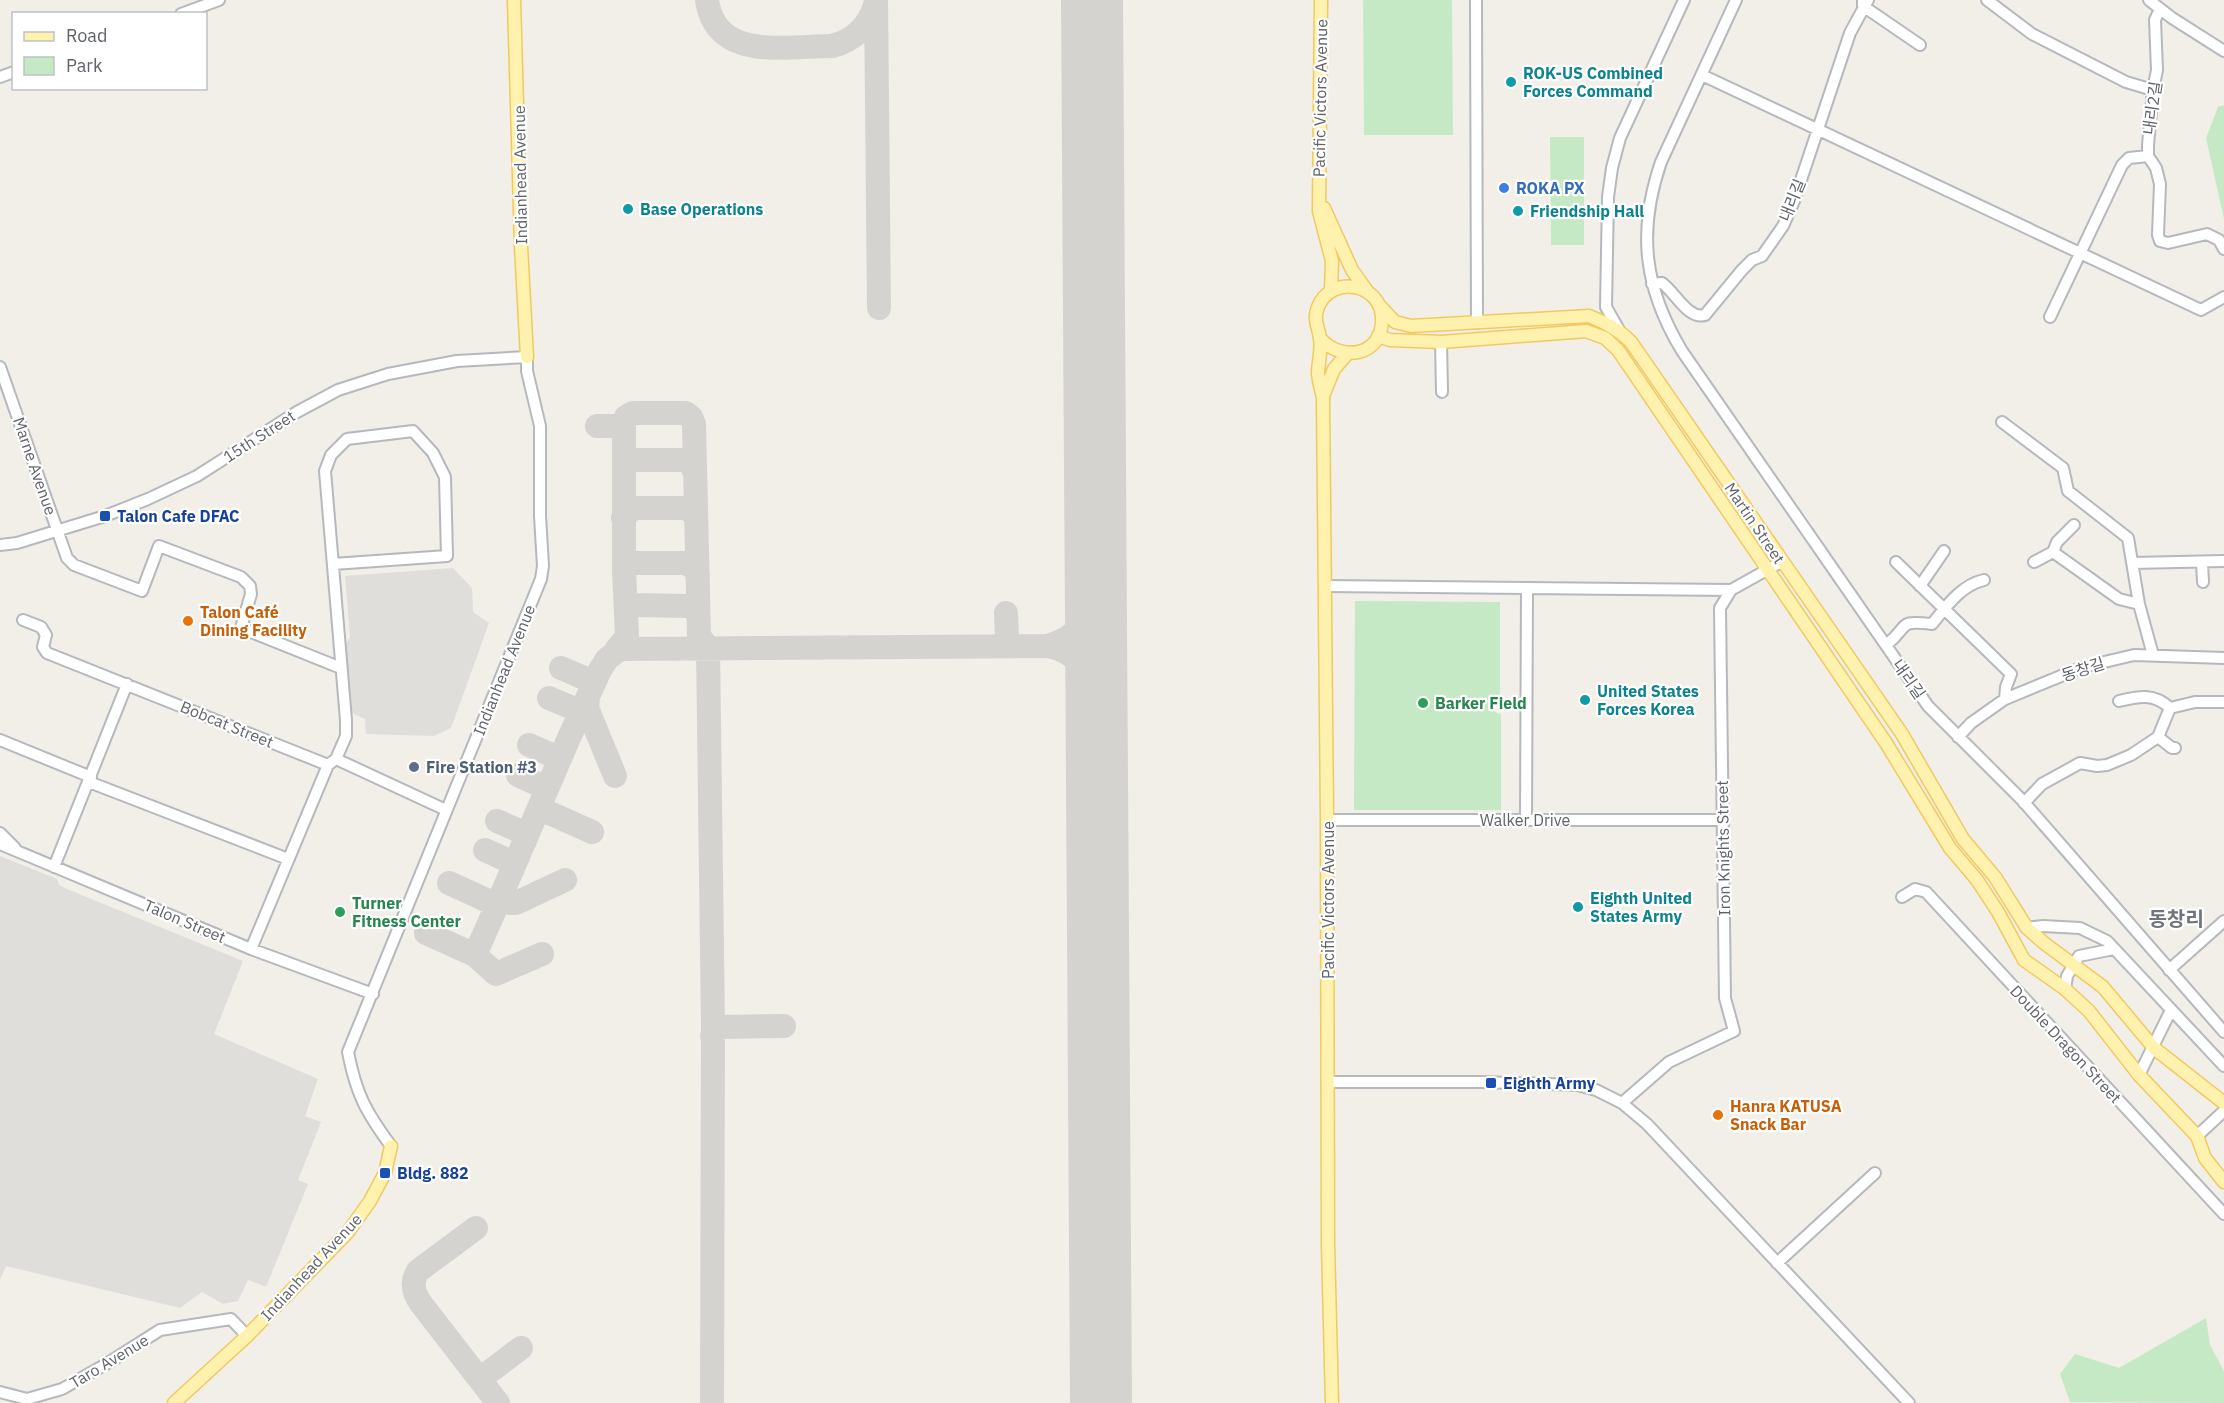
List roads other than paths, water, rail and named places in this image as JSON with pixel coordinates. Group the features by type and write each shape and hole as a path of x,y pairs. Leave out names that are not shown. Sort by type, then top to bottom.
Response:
{"main road":[{"name":"Indianhead Avenue","path":"514,0 526,357"},
{"name":"Pacific Victors Avenue","path":"1321,0 1319,211 1332,261 1330,291"},
{"path":"1319,196 1352,270 1379,304 1383,320 1378,336 1364,350 1348,353 1332,349 1320,338 1316,330 1316,312 1319,304 1330,291 1349,286 1368,292"},
{"name":"Martin Street","path":"1379,304 1386,315 1395,322 1411,326 1589,316 1619,330 1631,342 1902,734 1963,839 1995,878 2027,928 2103,987 2154,1048 2224,1103"},
{"name":"Martin Street","path":"1378,336 1390,340 1441,342 1586,331 1605,338 1618,350 1887,743 1950,848 1977,880 1998,912 2024,960 2065,989 2089,1011 2139,1075 2197,1136 2205,1158 2224,1182"},
{"path":"1320,338 1318,377 1323,397"},
{"path":"1323,397 1334,369 1348,353"},
{"name":"Pacific Victors Avenue","path":"1323,397 1329,1082 1328,1244 1332,1403"},
{"name":"Indianhead Avenue","path":"174,1403 247,1336 348,1232 370,1201 385,1173 391,1146"}],"street":[{"path":"186,12 219,0"},
{"path":"1476,0 1477,323"},
{"path":"1619,330 1606,308 1608,197 1615,153 1684,0"},
{"name":"내리길","path":"1736,0 1661,162 1653,185 1648,211 1646,243 1652,284 1660,310 1682,351 1928,706 2024,803 2224,1032"},
{"path":"1987,0 2032,34 2126,82 2153,90"},
{"path":"2149,0 2224,51"},
{"path":"1864,2 1920,45"},
{"name":"내리길","path":"1652,284 1662,283 1696,316 1705,315 1742,270 1752,260 1762,256 1783,226 1794,201 1850,33 1864,2"},
{"name":"내리2길","path":"2160,9 2155,20 2157,70 2148,145 2148,156 2156,168 2160,184 2158,236 2160,242 2168,243 2207,234 2219,240 2224,249"},
{"path":"1701,75 2201,310 2224,297"},
{"path":"2050,317 2126,160 2148,156"},
{"path":"1589,316 1593,312 1606,308"},
{"path":"1441,342 1442,392"},
{"name":"15th Street","path":"0,545 17,543 148,500 197,476 297,412 338,390 388,374 457,361 526,357"},
{"name":"Indianhead Avenue","path":"391,1146 369,1116 354,1082 348,1052 523,627 543,566 540,516 540,426 526,371 526,357"},
{"name":"Marne Avenue","path":"0,367 67,558 74,565 142,591 159,546 245,579 250,586 251,594 241,628 341,668"},
{"path":"2002,422 2063,468 2068,492 2128,538 2139,604 2153,655"},
{"path":"251,949 288,859 346,736 325,471 331,455 347,439 413,431 433,453 445,477 447,556 333,564"},
{"path":"2034,562 2053,552 2057,542 2074,525"},
{"path":"1920,586 1944,551"},
{"path":"2053,552 2119,599 2139,604"},
{"path":"2132,563 2224,561"},
{"path":"1325,586 1731,590 1781,562"},
{"path":"1896,562 2011,674 2005,699"},
{"path":"2202,562 2203,582"},
{"path":"1886,645 1897,636 1907,622 1932,624 1965,588 1984,580"},
{"path":"1526,820 1527,588"},
{"name":"Iron Knights Street","path":"1622,1103 1669,1062 1734,1031 1725,998 1720,608 1731,590"},
{"name":"Bobcat Street","path":"24,620 41,627 46,635 43,647 47,653 332,762 446,810"},
{"name":"동창길","path":"1958,737 1971,723 2005,699 2083,667 2134,655 2224,658"},
{"path":"54,867 127,684"},
{"path":"2119,701 2152,696 2162,700 2170,708"},
{"path":"2170,708 2195,702 2224,702"},
{"path":"2024,803 2042,784 2080,763 2107,765 2131,755 2158,737 2170,708"},
{"path":"2158,737 2175,748"},
{"path":"0,740 288,859"},
{"name":"Walker Drive","path":"1327,820 1723,820"},
{"path":"0,833 19,852"},
{"name":"Talon Street","path":"0,844 251,949 373,994"},
{"name":"Double Dragon Street","path":"1902,897 1915,889 1926,892 2224,1214"},
{"path":"2169,970 2224,921"},
{"path":"2027,928 2043,926 2080,928 2107,941 2224,1066"},
{"path":"2065,989 2067,976 2079,956 2114,949"},
{"path":"2139,1075 2154,1048 2169,1008"},
{"path":"1329,1082 1482,1082 1577,1085 1596,1090 1622,1103 1647,1124 1909,1403"},
{"path":"2197,1136 2224,1111"},
{"path":"1777,1263 1875,1173"},
{"name":"Taro Avenue","path":"0,1392 27,1399 62,1389 160,1330 231,1319 247,1336"}],"place":[{"name":"ROK-US Combined Forces Command","path":"1511,82"},
{"name":"ROKA PX","path":"1504,188"},
{"name":"Base Operations","path":"628,209"},
{"name":"Friendship Hall","path":"1518,211"},
{"name":"Talon Cafe DFAC","path":"105,516"},
{"name":"Talon Café Dining Facility","path":"188,621"},
{"name":"United States Forces Korea","path":"1585,700"},
{"name":"Barker Field","path":"1423,703"},
{"name":"Fire Station #3","path":"414,767"},
{"name":"Eighth United States Army","path":"1578,907"},
{"name":"Turner Fitness Center","path":"340,912"},
{"name":"Eighth Army","path":"1491,1083"},
{"name":"Hanra KATUSA Snack Bar","path":"1718,1115"},
{"name":"Bldg. 882","path":"385,1173"}],"district":[{"name":"동창리","path":"2176,919"}]}
